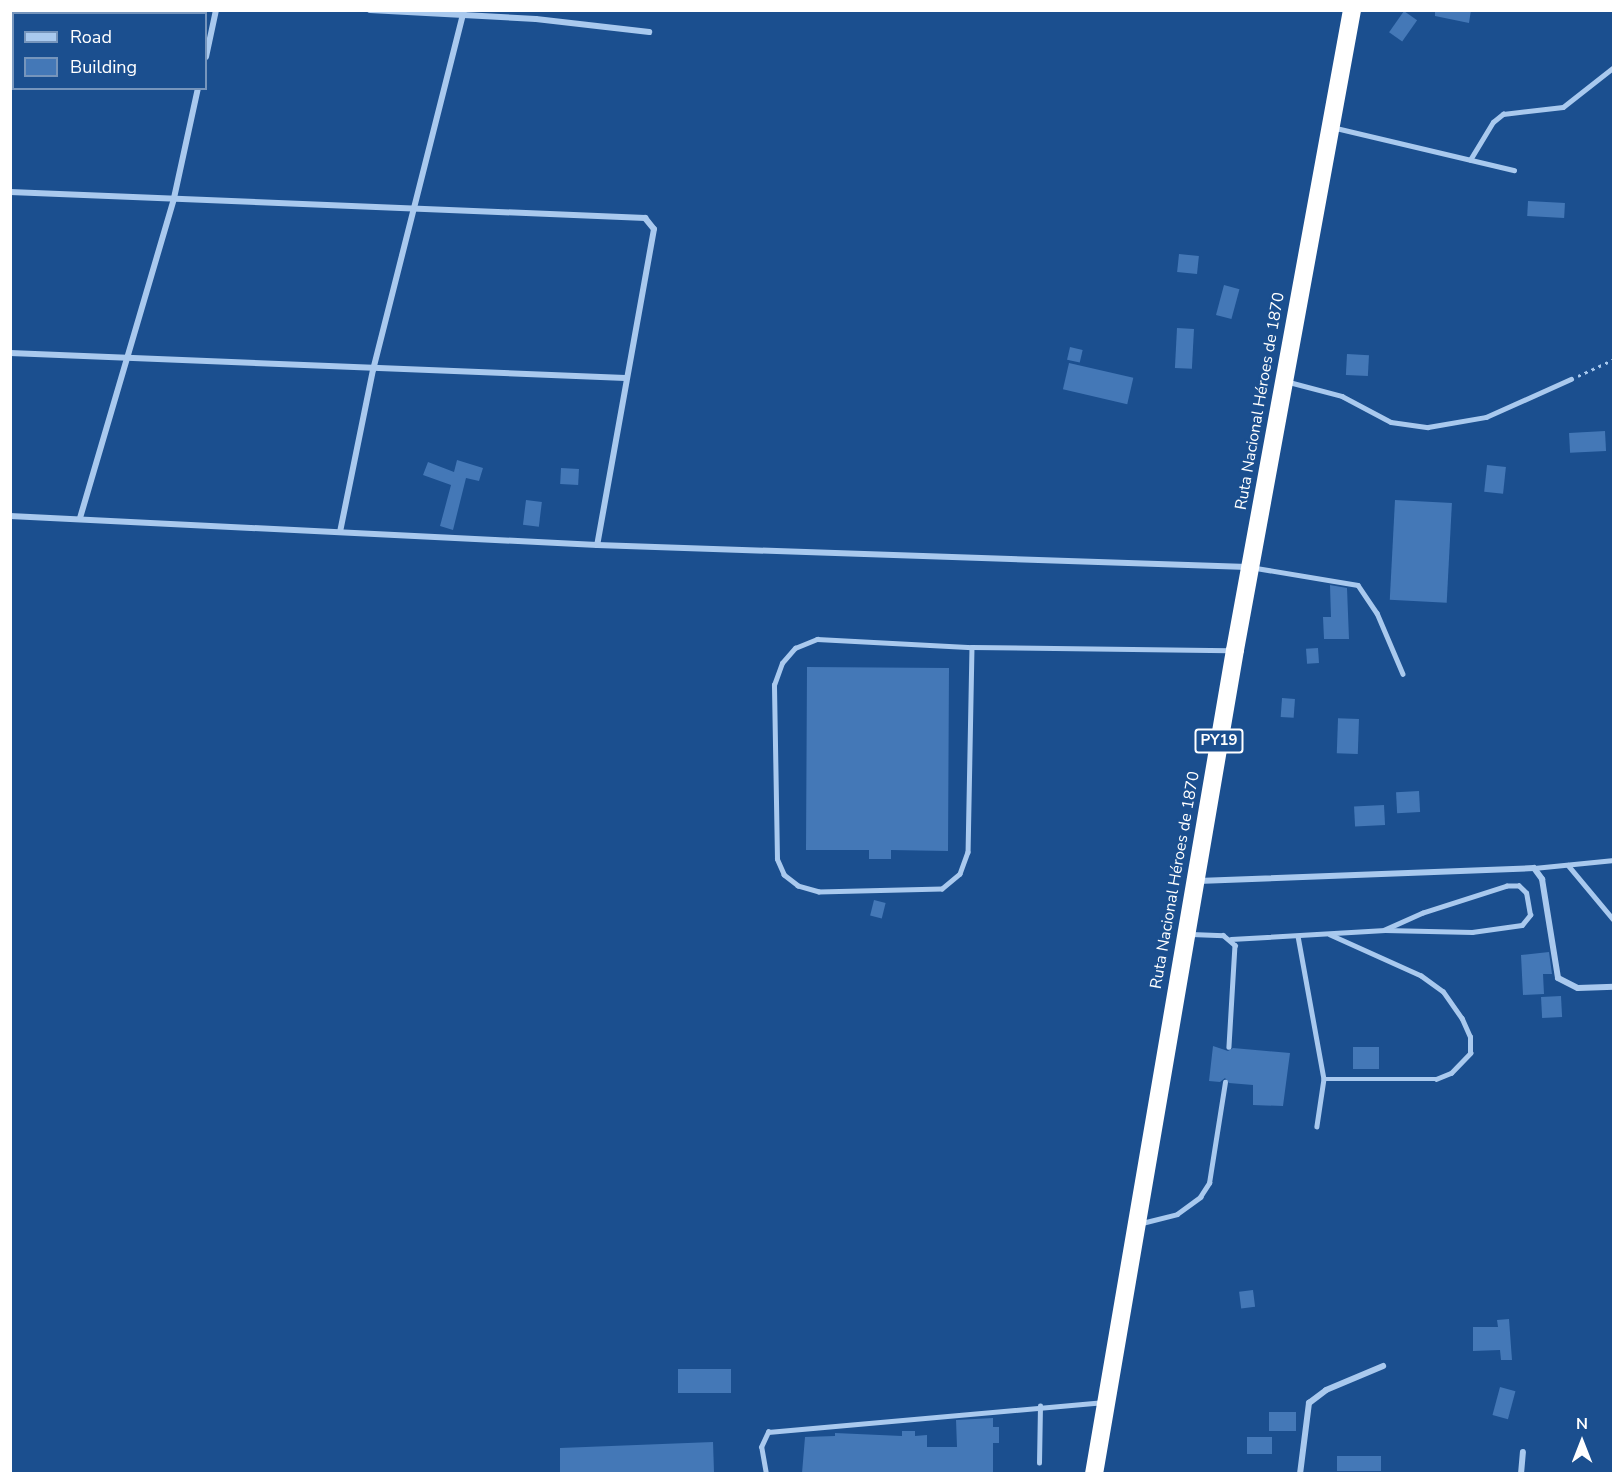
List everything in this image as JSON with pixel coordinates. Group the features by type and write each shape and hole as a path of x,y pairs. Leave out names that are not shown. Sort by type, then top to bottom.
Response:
{"highway":[{"name":"Ruta Nacional Héroes de 1870","path":"1094,1473 1134,1224 1235,650 1352,10"}],"street":[{"path":"207,52 216,10"},
{"path":"370,10 537,19 649,32"},
{"path":"340,532 373,370 463,14"},
{"path":"80,518 174,198 198,90"},
{"path":"10,192 645,218 654,229 625,378 597,544"},
{"path":"10,353 373,370 625,378"},
{"path":"10,516 597,544 1250,567"},
{"path":"1195,881 1534,868 1542,879 1558,978 1578,988 1614,987"},
{"path":"1300,1473 1309,1403 1326,1390 1383,1366"},
{"path":"1521,1473 1522,1452"}],"lane":[{"path":"1470,160 1493,122 1503,114 1563,107 1614,67"},
{"path":"1330,127 1514,170"},
{"path":"1284,381 1342,396 1391,422 1428,427 1486,417 1571,379"},
{"path":"1250,567 1359,585 1377,613 1403,674"},
{"path":"972,648 968,852 960,874 942,890 819,892 798,886 784,875 777,859 774,685 782,663 795,648 817,639 972,648 1235,650"},
{"path":"1534,868 1614,860"},
{"path":"1568,865 1614,920"},
{"path":"1186,934 1231,939 1385,930 1472,932 1522,925 1530,915 1526,893 1519,886 1507,886 1423,913 1385,930"},
{"path":"1324,1079 1436,1079 1451,1073 1470,1053 1470,1037 1462,1018 1443,992 1421,976 1328,934"},
{"path":"1298,936 1324,1079 1317,1126"},
{"path":"1229,1047 1235,954 1231,939"},
{"path":"1134,1224 1177,1215 1200,1197 1209,1183 1225,1082"},
{"path":"766,1473 761,1447 768,1432 1105,1402"},
{"path":"1039,1463 1040,1406"}],"path":[{"path":"1571,379 1614,359"}],"building":[{"path":"1435,10 1471,10 1469,23 1435,16"},
{"path":"1404,11 1417,20 1402,41 1389,32"},
{"path":"1528,201 1565,203 1564,218 1527,216"},
{"path":"1179,254 1199,256 1197,274 1177,272"},
{"path":"1224,285 1239,289 1231,319 1216,315"},
{"path":"1177,328 1194,329 1192,369 1175,368"},
{"path":"1070,347 1083,350 1080,363 1067,360"},
{"path":"1347,354 1369,355 1368,376 1346,375"},
{"path":"1069,363 1133,378 1127,404 1063,389"},
{"path":"1605,431 1606,451 1570,453 1569,433"},
{"path":"457,460 483,468 479,481 466,478 453,530 440,526 451,485 423,475 428,462 454,472"},
{"path":"1487,465 1506,467 1503,494 1484,492"},
{"path":"561,468 579,469 578,485 560,484"},
{"path":"526,500 542,502 539,527 523,525"},
{"path":"1395,500 1452,503 1447,603 1390,600"},
{"path":"1330,585 1347,588 1349,639 1324,639 1323,617 1331,617"},
{"path":"1318,648 1319,663 1307,664 1306,649"},
{"path":"807,667 949,668 948,851 891,850 891,859 869,859 869,850 806,850"},
{"path":"1282,698 1295,699 1294,718 1281,717"},
{"path":"1338,718 1359,719 1358,754 1337,753"},
{"path":"1419,791 1420,812 1397,813 1396,792"},
{"path":"1384,805 1385,825 1355,827 1354,807"},
{"path":"874,900 886,903 882,918 870,916"},
{"path":"1549,952 1552,974 1543,974 1544,994 1523,995 1521,955"},
{"path":"1561,996 1562,1017 1542,1018 1541,997"},
{"path":"1213,1046 1228,1051 1233,1048 1290,1053 1283,1106 1253,1105 1253,1085 1229,1083 1225,1078 1220,1082 1209,1081"},
{"path":"1353,1047 1379,1047 1379,1069 1353,1069"},
{"path":"1253,1290 1255,1307 1241,1309 1239,1292"},
{"path":"1509,1319 1512,1360 1501,1360 1500,1350 1473,1351 1473,1327 1498,1327 1497,1320"},
{"path":"678,1369 731,1369 731,1393 678,1393"},
{"path":"1500,1387 1515,1391 1508,1419 1492,1415"},
{"path":"1269,1412 1296,1412 1296,1431 1269,1431"},
{"path":"993,1418 993,1427 999,1427 999,1443 993,1443 993,1473 802,1473 805,1437 835,1436 835,1433 902,1436 902,1431 915,1431 915,1436 927,1435 927,1447 957,1447 956,1420"},
{"path":"1247,1437 1272,1437 1272,1454 1247,1454"},
{"path":"713,1442 714,1472 560,1473 560,1448"},
{"path":"1337,1456 1381,1456 1381,1471 1337,1471"}]}
